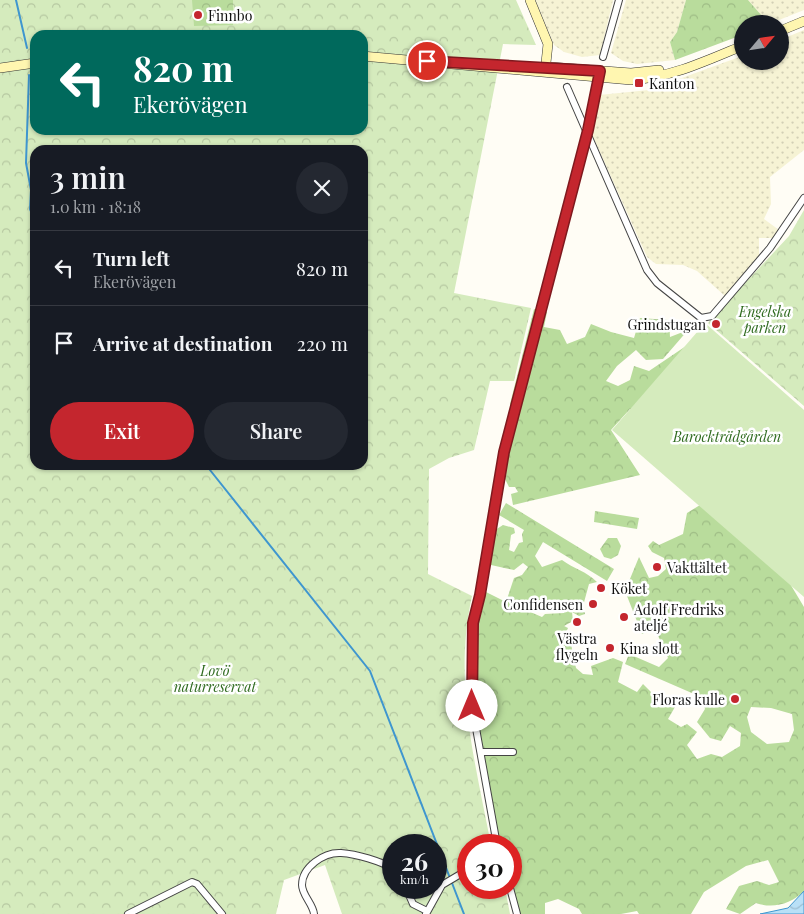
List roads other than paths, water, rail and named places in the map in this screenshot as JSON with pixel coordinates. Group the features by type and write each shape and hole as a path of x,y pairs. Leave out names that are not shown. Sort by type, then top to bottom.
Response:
{"main road":[{"path":"530,0 548,44 546,70"},
{"path":"789,27 804,21"},
{"path":"368,56 600,75 664,70 715,57 734,49"},
{"path":"0,68 30,64"}],"street":[{"path":"603,58 619,0"},
{"path":"495,834 472,706 473,623 480,595 504,452 588,130 600,75"},
{"path":"567,87 588,130 647,270 657,284 701,318 712,316 770,248 804,198"},
{"path":"481,752 513,752"},
{"path":"314,914 302,887 308,870 325,856 340,853 382,864"},
{"path":"411,899 413,904 426,913 436,894 450,878 457,874"},
{"path":"128,914 192,882 197,884 222,914"},
{"path":"513,899 517,914"}],"water":[{"path":"804,891 804,914 760,914 788,908"}],"waterway":[{"path":"16,0 27,48"},
{"path":"29,75 26,163 30,185"},
{"path":"210,470 370,671 450,878"},
{"path":"452,883 464,914"}],"place":[{"name":"Finnbo","path":"198,15"},
{"name":"Kanton","path":"639,83"},
{"name":"Grindstugan","path":"716,324"},
{"name":"Vakttältet","path":"657,567"},
{"name":"Köket","path":"601,588"},
{"name":"Confidensen","path":"593,604"},
{"name":"Adolf Fredriks ateljé","path":"624,617"},
{"name":"Västra flygeln","path":"577,622"},
{"name":"Kina slott","path":"610,648"},
{"name":"Floras kulle","path":"735,699"}],"park label":[{"name":"Engelska parken","path":"765,320"},
{"name":"Barockträdgården","path":"727,436"},
{"name":"Lovö naturreservat","path":"215,678"}]}
